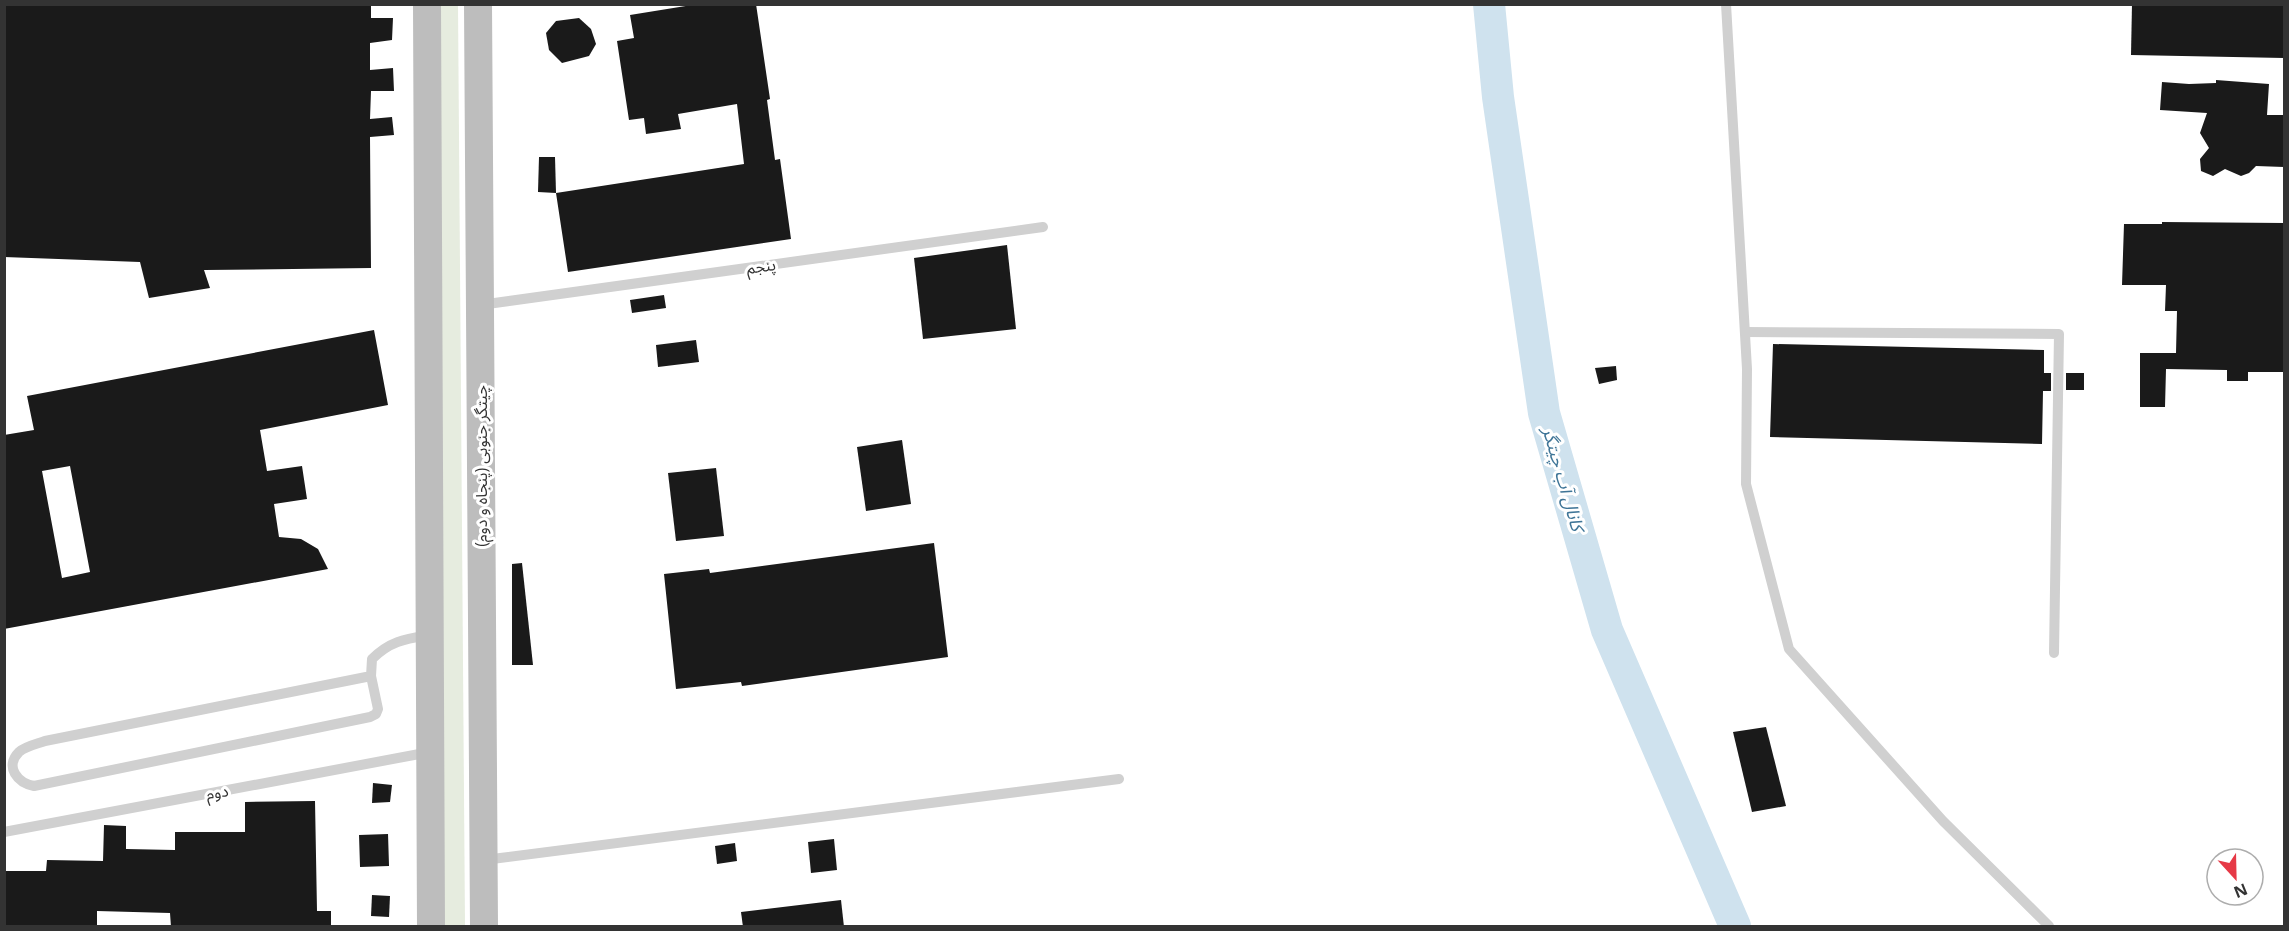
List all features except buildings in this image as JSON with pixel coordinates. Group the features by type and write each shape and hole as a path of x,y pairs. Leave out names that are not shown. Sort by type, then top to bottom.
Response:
{"main road":[{"path":"427,4 431,927"},
{"name":"چیتگر جنوبی (پنجاه و دوم)","path":"478,4 484,927"}],"lane":[{"path":"1726,4 1747,369 1746,484 1789,649 1943,821 2049,927"},
{"name":"پنجم","path":"480,305 1043,227"},
{"path":"1745,332 2059,334 2054,653"},
{"path":"371,676 45,741 20,751 14,759 16,778 23,784 34,786 370,717 376,714 378,709 371,676 372,659 385,647 405,639 430,635"},
{"name":"دوم","path":"4,832 430,752"},
{"path":"484,860 1119,778"}],"shaded area":[{"path":"440,5 458,5 465,926 444,926"}],"waterway":[{"name":"کانال آب چیتگر","path":"1489,4 1498,97 1544,413 1607,630 1735,926"}]}
